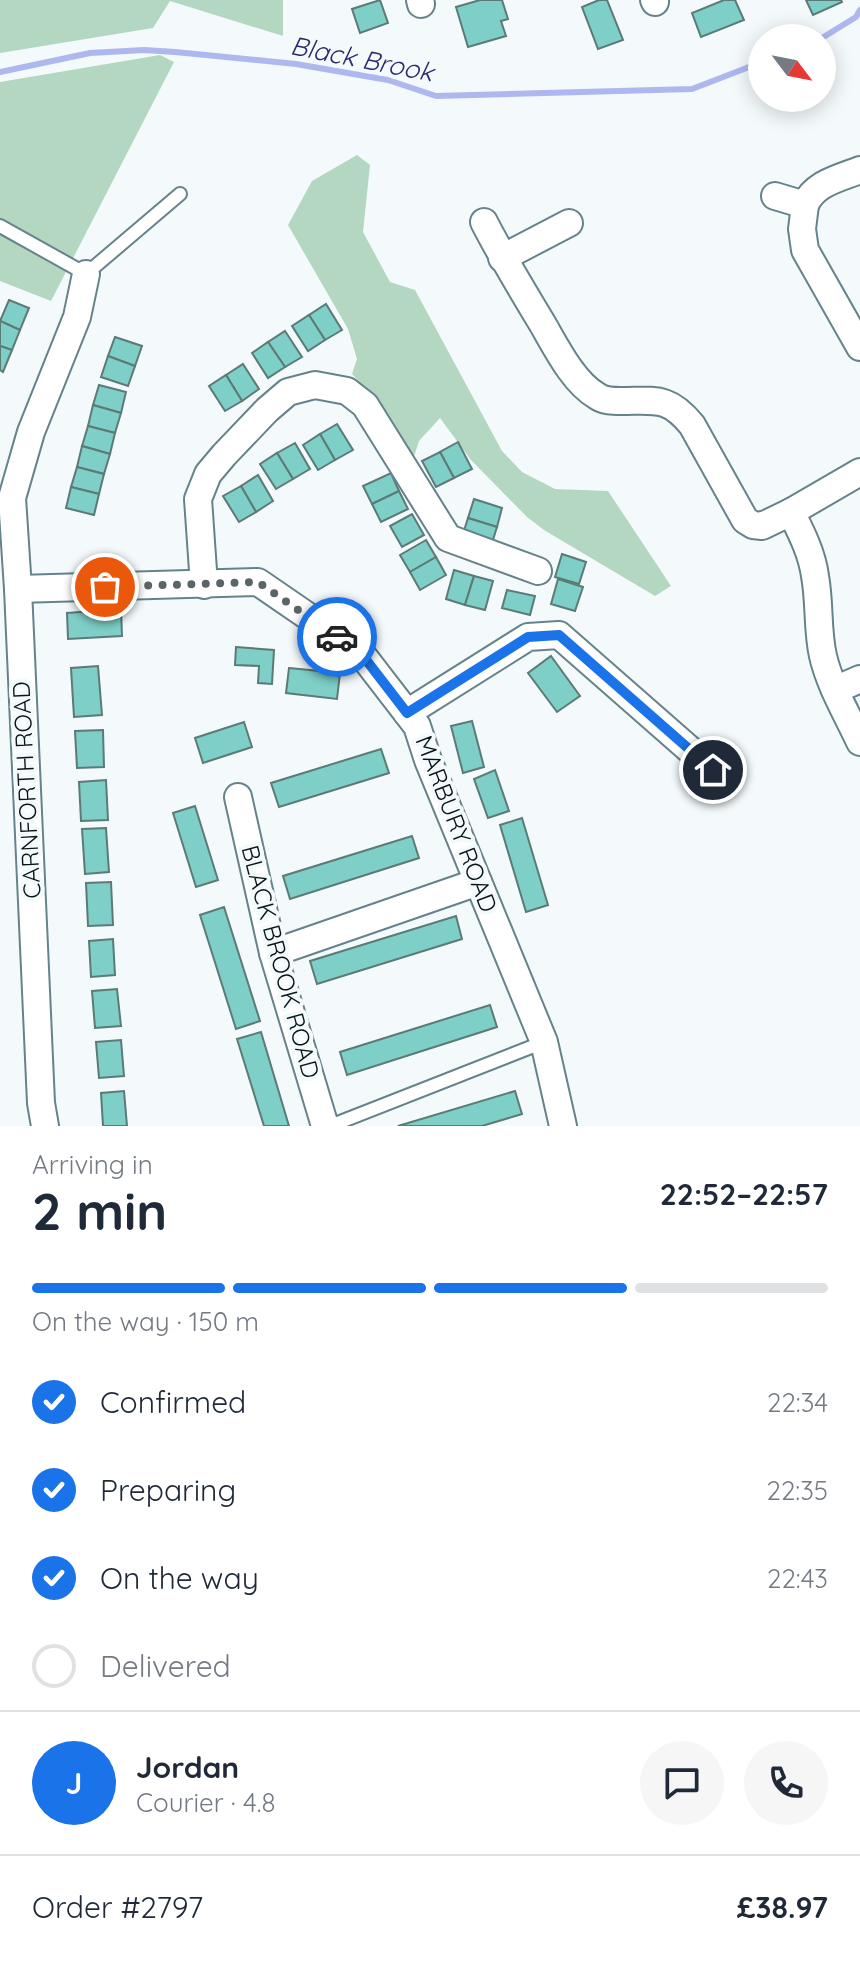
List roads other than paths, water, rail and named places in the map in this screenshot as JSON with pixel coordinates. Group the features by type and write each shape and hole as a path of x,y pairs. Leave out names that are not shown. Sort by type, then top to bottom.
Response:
{"street":[{"path":"860,170 823,185 808,198 802,229 805,250 860,347"},
{"path":"775,196 805,205"},
{"path":"484,222 502,258 569,368 598,396 610,401 654,401 670,404 683,414 745,520 762,526 860,472"},
{"path":"502,258 569,223"},
{"name":"CARNFORTH ROAD","path":"45,1126 11,699 18,589 6,492 77,317 86,274"},
{"path":"204,585 198,499 208,474 267,410 288,392 315,385 347,391 365,405 448,538 538,571"},
{"path":"791,512 816,578 819,635 824,659 860,742"},
{"name":"MARBURY ROAD","path":"18,589 258,582 360,652 417,726 428,760 544,1042 563,1126"},
{"path":"407,713 528,637 559,635 713,770"},
{"path":"835,690 860,679"},
{"name":"BLACK BROOK ROAD","path":"238,797 273,953 328,1126"},
{"path":"273,953 478,882"}],"lane":[{"path":"0,226 86,274 180,194"},
{"path":"328,1126 544,1042"}],"waterway":[{"name":"Black Brook","path":"836,29 856,17 860,10"},
{"name":"Black Brook","path":"0,72 90,53 144,50 296,64 388,80 436,96 692,89 748,67"}]}
